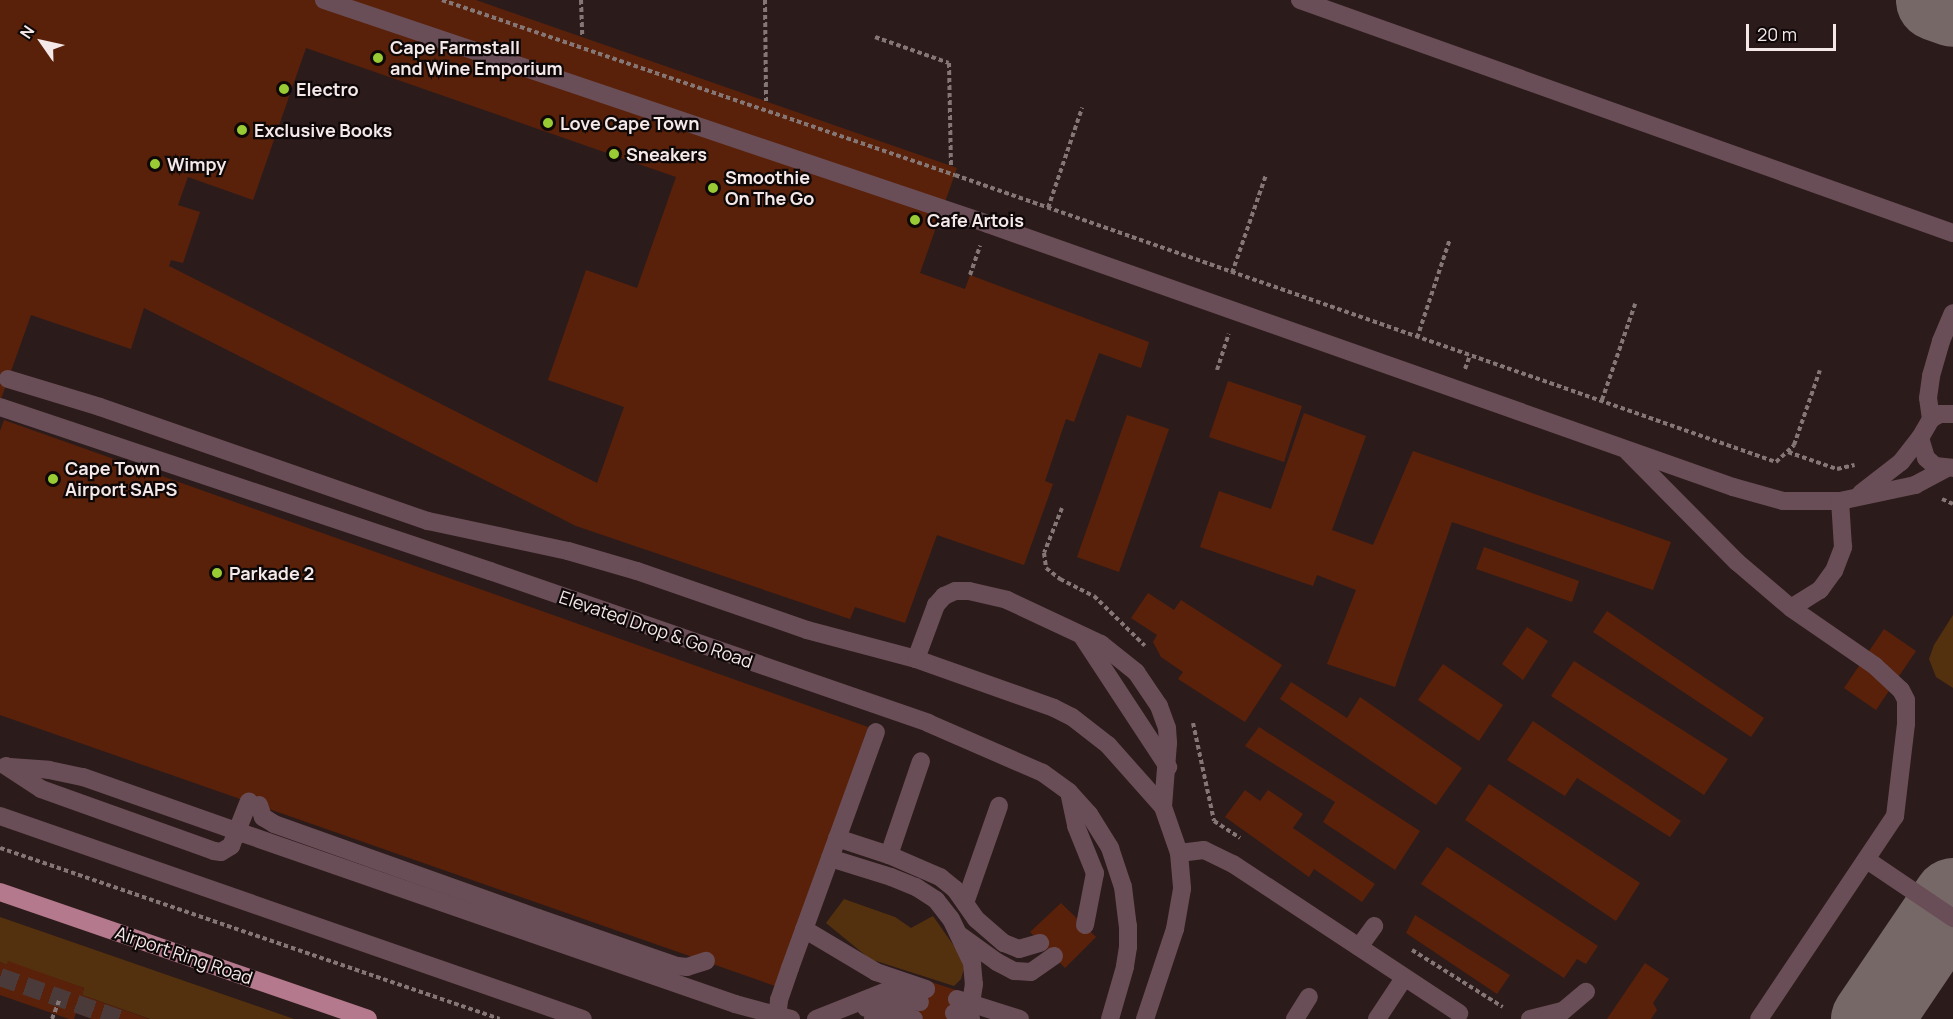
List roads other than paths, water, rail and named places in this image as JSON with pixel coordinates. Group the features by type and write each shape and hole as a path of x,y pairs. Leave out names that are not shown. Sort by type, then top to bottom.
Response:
{"main road":[{"name":"Airport Ring Road","path":"0,892 368,1019"}],"street":[{"path":"324,0 352,5 988,224 1623,446 1733,487 1783,501 1847,499 1915,485 1949,468"},
{"path":"1300,0 1953,233"},
{"path":"1931,419 1928,398 1931,376 1941,341 1953,313"},
{"path":"8,379 111,411 428,521 568,550 637,571 807,630 916,659 1054,708 1072,717 1108,745 1162,807 1179,853 1182,889 1175,929 1145,1019"},
{"name":"Elevated Drop & Go Road","path":"0,407 490,571 928,723 1043,772 1069,792 1101,831 1124,886 1128,947 1120,987 1110,1019"},
{"path":"1847,499 1889,473 1920,438 1931,419 1940,414 1953,414"},
{"path":"1920,438 1921,449 1926,459 1935,466 1949,468"},
{"path":"1623,446 1729,554 1791,608 1875,666 1901,690 1906,700 1906,724 1895,816 1759,1019"},
{"path":"1791,608 1820,590 1834,571 1843,547 1847,499"},
{"path":"916,659 936,605 944,596 955,591 969,591 1007,600 1080,633 1123,660 1148,687 1167,728 1168,767 1162,807"},
{"path":"1080,633 1168,767"},
{"path":"777,1019 779,1000 876,732"},
{"path":"889,855 921,761"},
{"path":"3,765 49,770 83,777 701,994 791,1019"},
{"path":"3,765 41,789 214,851 221,852 231,846 254,803 263,817 274,824 548,922 677,966 687,967 706,961"},
{"path":"1069,792 1076,826 1095,873 1089,905 1078,918"},
{"path":"965,903 999,806"},
{"path":"0,816 583,1019"},
{"path":"837,838 889,855 940,877 955,889 985,929 1004,943 1019,949 1040,943"},
{"path":"1179,853 1204,850 1218,855 1460,1014"},
{"path":"830,858 891,877 929,894 945,909 972,963 974,984 963,1009 1020,1019"},
{"path":"1867,860 1953,918"},
{"path":"1359,947 1374,926"},
{"path":"804,929 876,972 908,983 920,1003"},
{"path":"960,935 1014,972 1030,972 1054,956"},
{"path":"1377,1019 1404,978"},
{"path":"816,1019 908,983"},
{"path":"1530,1019 1563,1011 1586,992"},
{"path":"1295,1019 1310,997"},
{"path":"836,1019 878,1004 903,1000 920,1003"},
{"path":"873,1019 897,1016 920,1003"}],"tunnel":[{"path":"0,977 120,1019"}],"place":[{"name":"Cape Farmstall and Wine Emporium","path":"378,58"},
{"name":"Electro","path":"284,89"},
{"name":"Love Cape Town","path":"548,123"},
{"name":"Exclusive Books","path":"242,130"},
{"name":"Sneakers","path":"614,154"},
{"name":"Wimpy","path":"155,164"},
{"name":"Smoothie On The Go","path":"713,188"},
{"name":"Cafe Artois","path":"915,220"},
{"name":"Cape Town Airport SAPS","path":"53,479"},
{"name":"Parkade 2","path":"217,573"}]}
